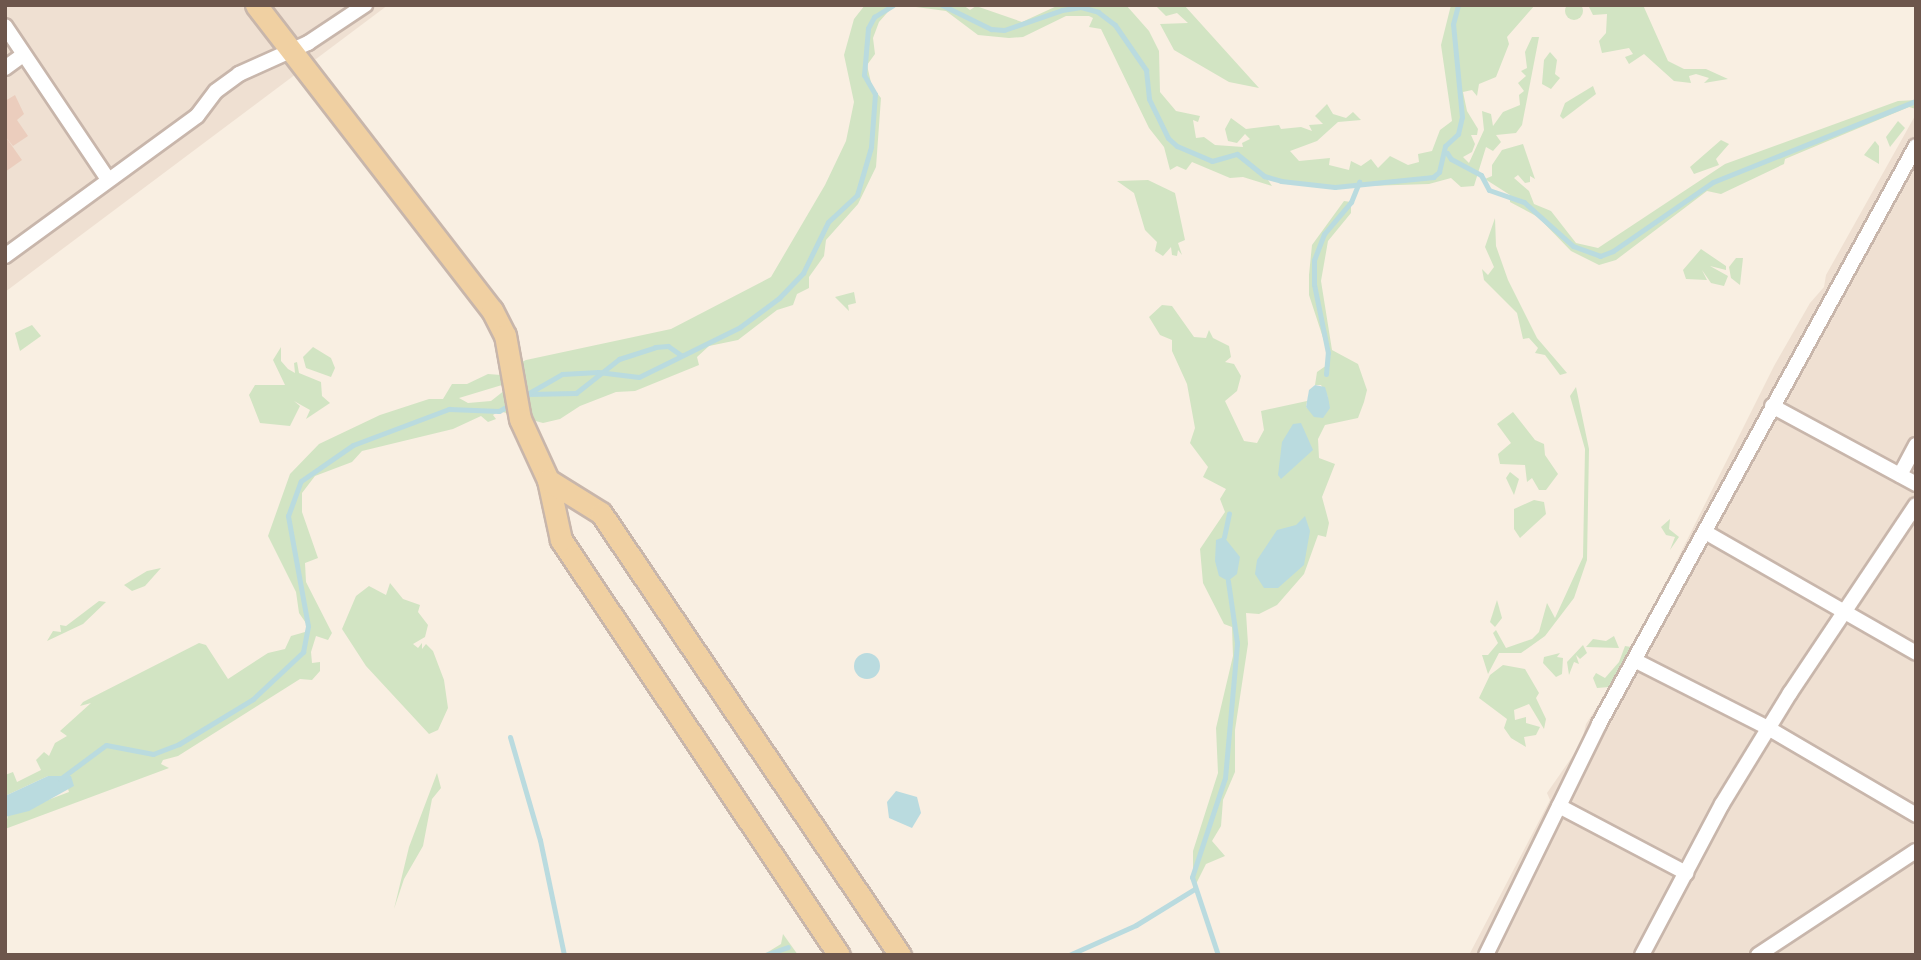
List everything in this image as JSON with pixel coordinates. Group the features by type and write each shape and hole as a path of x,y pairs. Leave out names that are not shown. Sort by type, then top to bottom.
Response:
{"main road":[{"path":"256,5 492,310 505,335 520,419 548,480 561,541 839,955"},
{"path":"548,480 601,513 900,955"}],"street":[{"path":"5,256 198,116 216,91 239,74 291,50 365,5"},
{"path":"5,26 108,179"},
{"path":"5,68 23,55"},
{"path":"1486,955 1559,806 1636,661 1772,406 1916,146"},
{"path":"1772,406 1916,484"},
{"path":"1900,475 1916,445"},
{"path":"1642,955 1768,728 1916,505"},
{"path":"1705,532 1844,615 1916,653"},
{"path":"1636,661 1768,728 1916,815"},
{"path":"1559,806 1686,873"},
{"path":"1758,955 1916,850"}],"shaded area":[{"path":"5,5 388,5 5,292"},
{"path":"1916,114 1916,955 1469,955 1550,800 1547,793 1581,744 1586,724 1625,664 1774,366 1810,303 1824,287 1826,275"}],"green space":[{"path":"1574,2 1580,5 1583,11 1580,17 1574,20 1568,17 1565,11 1568,5"},
{"path":"865,5 894,5 879,22 873,38 875,54 867,65 872,87 881,98 876,167 858,204 826,240 824,256 809,277 809,288 797,294 793,305 777,310 738,340 709,346 697,357 699,365 635,391 616,392 580,406 560,419 543,423 499,411 493,415 496,419 488,422 481,416 453,429 362,451 352,462 315,476 302,493 302,512 318,558 305,563 306,582 332,633 328,640 316,636 311,652 312,663 320,662 320,671 312,680 300,679 178,756 163,760 161,764 169,768 5,829 8,815 69,792 64,776 48,776 5,796 5,775 13,772 17,782 41,770 36,760 44,752 49,756 55,743 67,736 60,731 91,703 80,706 83,702 199,643 206,645 228,679 268,653 285,649 291,636 305,632 308,626 299,613 296,592 268,536 290,474 319,444 380,415 429,399 443,399 452,384 467,384 488,374 501,375 502,385 459,398 468,403 491,401 505,390 512,367 526,360 671,329 771,277 825,185 846,141 854,102 844,55 854,19"},
{"path":"901,5 963,5 970,10 976,6 1022,22 1059,5 1126,5 1149,31 1159,51 1160,92 1176,111 1200,116 1198,122 1193,120 1196,138 1204,137 1215,145 1243,147 1242,143 1250,139 1245,134 1237,143 1228,141 1225,129 1231,118 1246,129 1279,125 1281,129 1301,127 1312,131 1309,125 1323,124 1315,116 1327,104 1333,114 1346,118 1353,112 1361,120 1338,122 1317,141 1290,151 1299,161 1330,158 1329,165 1349,170 1351,161 1361,166 1371,159 1378,168 1390,156 1408,165 1419,162 1418,154 1432,151 1440,130 1452,121 1441,45 1451,5 1535,5 1507,37 1509,44 1496,77 1479,84 1477,96 1472,90 1463,92 1467,111 1478,129 1477,135 1471,135 1475,144 1472,152 1463,157 1469,163 1484,130 1482,111 1491,114 1493,126 1503,112 1520,105 1519,95 1524,91 1518,83 1526,76 1521,71 1527,68 1525,52 1532,37 1539,37 1522,125 1516,133 1496,135 1501,142 1493,151 1486,147 1474,186 1461,187 1451,178 1429,184 1335,187 1268,180 1272,186 1243,177 1230,178 1192,162 1186,170 1177,166 1170,170 1164,147 1149,128 1101,29 1089,27 1093,18 1089,16 1066,16 1023,37 1009,38 978,35 946,11"},
{"path":"1155,5 1184,5 1259,88 1229,82 1174,50 1160,24 1188,23 1177,13 1166,16"},
{"path":"1588,5 1643,5 1668,61 1684,69 1706,69 1728,79 1704,83 1709,78 1696,74 1689,76 1691,83 1674,81 1644,54 1629,64 1625,57 1633,54 1629,48 1602,53 1599,41 1606,33 1607,14 1593,15"},
{"path":"1550,52 1557,60 1555,74 1560,78 1551,89 1542,84 1544,60"},
{"path":"1593,86 1596,94 1563,119 1560,116 1565,103"},
{"path":"1916,100 1916,109 1909,107 1785,159 1784,164 1721,194 1707,191 1616,260 1599,265 1571,251 1538,217 1510,202 1510,195 1485,179 1492,176 1492,165 1502,150 1523,144 1535,179 1530,176 1530,182 1525,183 1518,175 1514,178 1529,191 1534,204 1551,211 1576,243 1598,248 1725,164 1898,101"},
{"path":"1898,121 1905,128 1890,147 1886,137"},
{"path":"1721,140 1729,144 1716,159 1719,165 1694,174 1690,167"},
{"path":"1875,141 1879,146 1879,164 1864,155"},
{"path":"1148,180 1175,193 1185,240 1178,243 1182,255 1178,250 1177,256 1172,255 1171,247 1163,256 1155,251 1157,242 1145,230 1134,193 1117,181"},
{"path":"1344,201 1351,202 1351,213 1328,241 1321,281 1332,350 1358,364 1367,390 1358,418 1325,425 1318,439 1319,458 1335,464 1322,497 1329,523 1326,537 1318,535 1304,574 1277,605 1259,614 1246,613 1248,644 1235,730 1235,772 1223,800 1221,826 1212,841 1225,856 1206,864 1193,890 1193,851 1218,773 1216,728 1233,656 1232,627 1224,624 1203,583 1200,549 1225,512 1220,499 1226,489 1203,477 1208,467 1190,443 1195,428 1187,384 1172,351 1172,340 1160,335 1149,317 1162,305 1172,306 1194,337 1206,338 1209,330 1213,338 1229,346 1231,357 1225,362 1234,364 1241,376 1237,391 1225,401 1244,441 1257,443 1264,430 1261,411 1307,401 1306,407 1319,417 1326,413 1328,397 1321,385 1315,385 1317,372 1327,365 1328,353 1309,295 1309,275 1312,245"},
{"path":"1495,218 1496,246 1508,280 1537,338 1567,373 1560,375 1545,355 1535,353 1538,348 1529,338 1523,339 1517,313 1484,280 1482,269 1488,275 1494,267 1485,247"},
{"path":"1701,249 1726,266 1726,270 1710,266 1728,276 1724,286 1711,283 1702,270 1707,280 1686,279 1683,270"},
{"path":"1736,258 1743,258 1740,285 1731,278 1729,267"},
{"path":"854,292 856,303 848,305 849,311 835,297"},
{"path":"32,325 41,336 20,351 15,333"},
{"path":"281,347 281,361 288,369 295,373 294,363 297,362 299,373 321,382 322,396 330,403 306,419 310,410 294,401 300,406 290,426 260,423 249,395 255,385 285,385 273,360"},
{"path":"313,347 331,358 335,368 331,377 306,368 303,357"},
{"path":"1576,387 1589,449 1587,560 1574,598 1545,636 1521,653 1499,653 1488,674 1482,655 1488,655 1498,643 1493,633 1496,630 1506,648 1532,639 1539,632 1547,603 1555,618 1583,557 1585,449 1570,396"},
{"path":"1513,412 1535,440 1544,444 1545,455 1558,474 1546,490 1539,490 1532,478 1527,482 1525,465 1500,464 1498,454 1511,443 1497,424"},
{"path":"1510,472 1519,479 1514,495 1506,478"},
{"path":"1534,500 1544,502 1546,514 1520,538 1514,529 1514,509"},
{"path":"1670,519 1669,529 1679,537 1670,550 1675,537 1666,535 1661,527"},
{"path":"161,568 145,586 132,591 124,585 147,571"},
{"path":"390,583 403,599 420,605 418,612 428,625 425,637 413,644 418,648 422,643 422,649 426,644 433,651 444,680 448,708 438,730 429,734 366,666 342,629 356,596 369,586 386,595"},
{"path":"1497,600 1502,618 1495,627 1490,622"},
{"path":"99,601 106,602 83,624 47,641 53,631 61,632 60,625 66,626"},
{"path":"1614,636 1619,648 1586,647 1593,639 1606,641"},
{"path":"1583,645 1587,653 1580,659 1576,655 1579,664 1574,662 1569,675 1567,662"},
{"path":"1625,646 1631,647 1625,665 1609,687 1597,688 1593,678 1596,673 1605,678 1619,662"},
{"path":"1560,653 1557,657 1563,658 1562,674 1556,677 1543,663 1544,657"},
{"path":"1503,665 1525,669 1539,693 1536,698 1546,719 1544,729 1529,704 1514,710 1515,720 1526,717 1526,723 1540,727 1536,735 1524,737 1526,747 1511,738 1504,728 1507,719 1479,698 1490,675"},
{"path":"437,773 441,788 432,799 423,846 404,879 394,909 409,847"},
{"path":"783,934 798,955 763,955 781,944"}],"water":[{"path":"1315,385 1325,387 1328,397 1330,408 1323,418 1314,417 1306,407 1309,390"},
{"path":"1301,423 1313,450 1281,479 1278,475 1282,442 1293,424"},
{"path":"1305,516 1310,531 1304,565 1278,588 1264,588 1255,574 1257,560 1277,530 1296,525"},
{"path":"1224,537 1240,557 1237,574 1228,581 1219,576 1215,561 1216,540"},
{"path":"867,653 876,657 880,666 876,675 867,679 858,675 854,666 858,657"},
{"path":"48,776 71,776 74,786 29,811 5,817 5,796"},
{"path":"896,791 917,797 921,813 912,828 889,818 887,802"}],"building":[{"path":"15,95 24,114 17,120 28,136 13,146 5,136 5,101"},
{"path":"5,136 22,160 5,172"}],"waterway":[{"path":"522,397 562,374 598,372 639,377 740,327 779,298 803,273 828,222 857,195 871,147 875,94 864,75 868,28 874,17 893,5"},
{"path":"942,5 991,29 1004,30 1062,10 1081,7 1098,12 1115,25 1146,70 1149,99 1168,138 1177,146 1212,161 1237,154 1264,176 1281,181 1335,187 1433,177 1439,172 1445,146 1458,134 1462,117 1453,24 1458,5"},
{"path":"1447,153 1451,159 1481,175 1489,190 1524,202 1573,246 1600,256 1613,251 1713,182 1916,101"},
{"path":"1326,374 1328,353 1314,284 1314,260 1324,234 1351,202 1359,182"},
{"path":"528,394 576,393 619,359 655,347 668,346 681,355"},
{"path":"60,779 106,745 153,754 179,744 253,699 303,652 308,626 288,516 301,481 353,445 449,409 499,411 511,404"},
{"path":"1224,537 1229,514"},
{"path":"1218,955 1192,877 1225,778 1237,643 1228,581"},
{"path":"510,737 540,840 564,955"},
{"path":"1069,955 1136,925 1193,890"},
{"path":"765,955 788,947"}]}
